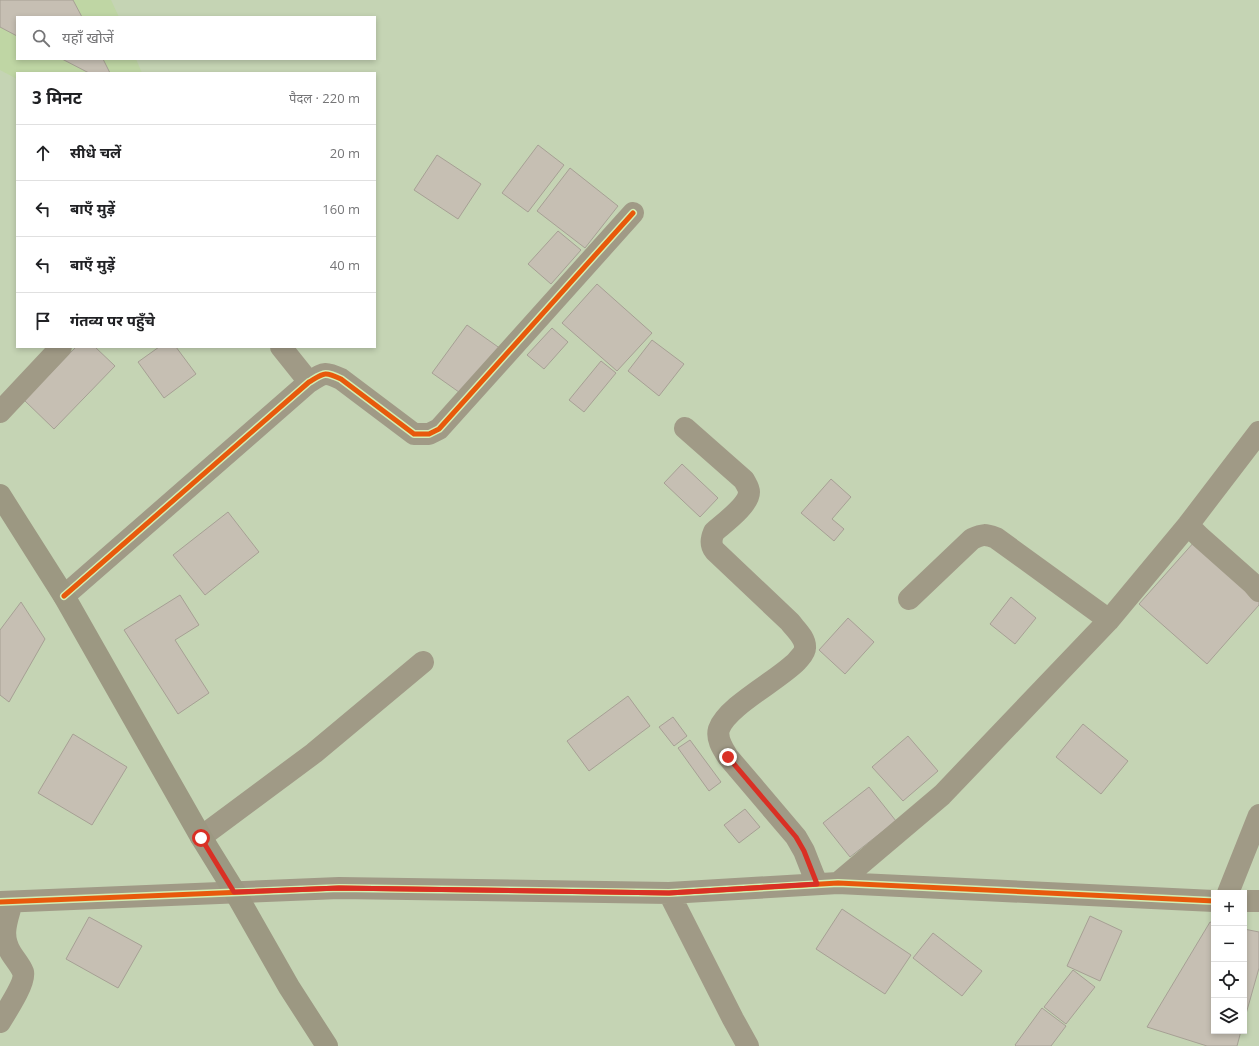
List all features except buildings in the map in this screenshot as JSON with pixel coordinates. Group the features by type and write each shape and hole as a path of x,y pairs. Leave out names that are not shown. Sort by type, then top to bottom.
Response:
{"street":[{"path":"64,596 309,382 321,374 328,373 341,379 414,434 429,434 440,429 633,213"},
{"path":"0,412 60,348"},
{"path":"282,348 309,382"},
{"path":"685,428 744,480 748,488 748,497 744,504 714,532 712,537 712,547 790,622 800,634 805,646 805,650 794,665 736,708 727,717 719,729 721,745 728,757 796,837 804,851 828,884"},
{"path":"828,884 942,795 1109,620 1188,525 1259,432"},
{"path":"0,495 64,596 201,838 289,987 327,1046"},
{"path":"1188,525 1259,591"},
{"path":"909,599 972,539 979,535 986,534 996,538 1109,620"},
{"path":"201,838 314,753 423,662"},
{"path":"1229,890 1259,815"},
{"path":"0,1022 22,982 23,972 5,941 4,933 6,902 339,888 669,893 828,884 1211,901"},
{"path":"669,893 748,1046"},
{"path":"1247,901 1259,901"}],"shaded area":[{"path":"0,0 111,0 119,16 16,16 16,60 136,60 142,72 16,72 16,78 0,70"}],"cycle path":[{"path":"64,596 309,382 321,375 327,374 341,379 414,434 429,434 439,429 633,213"},
{"path":"0,902 339,888 669,893 838,883 1211,901"}],"route":[{"path":"201,838 234,892 339,888 669,893 817,884 804,851 796,837 728,757"}]}
